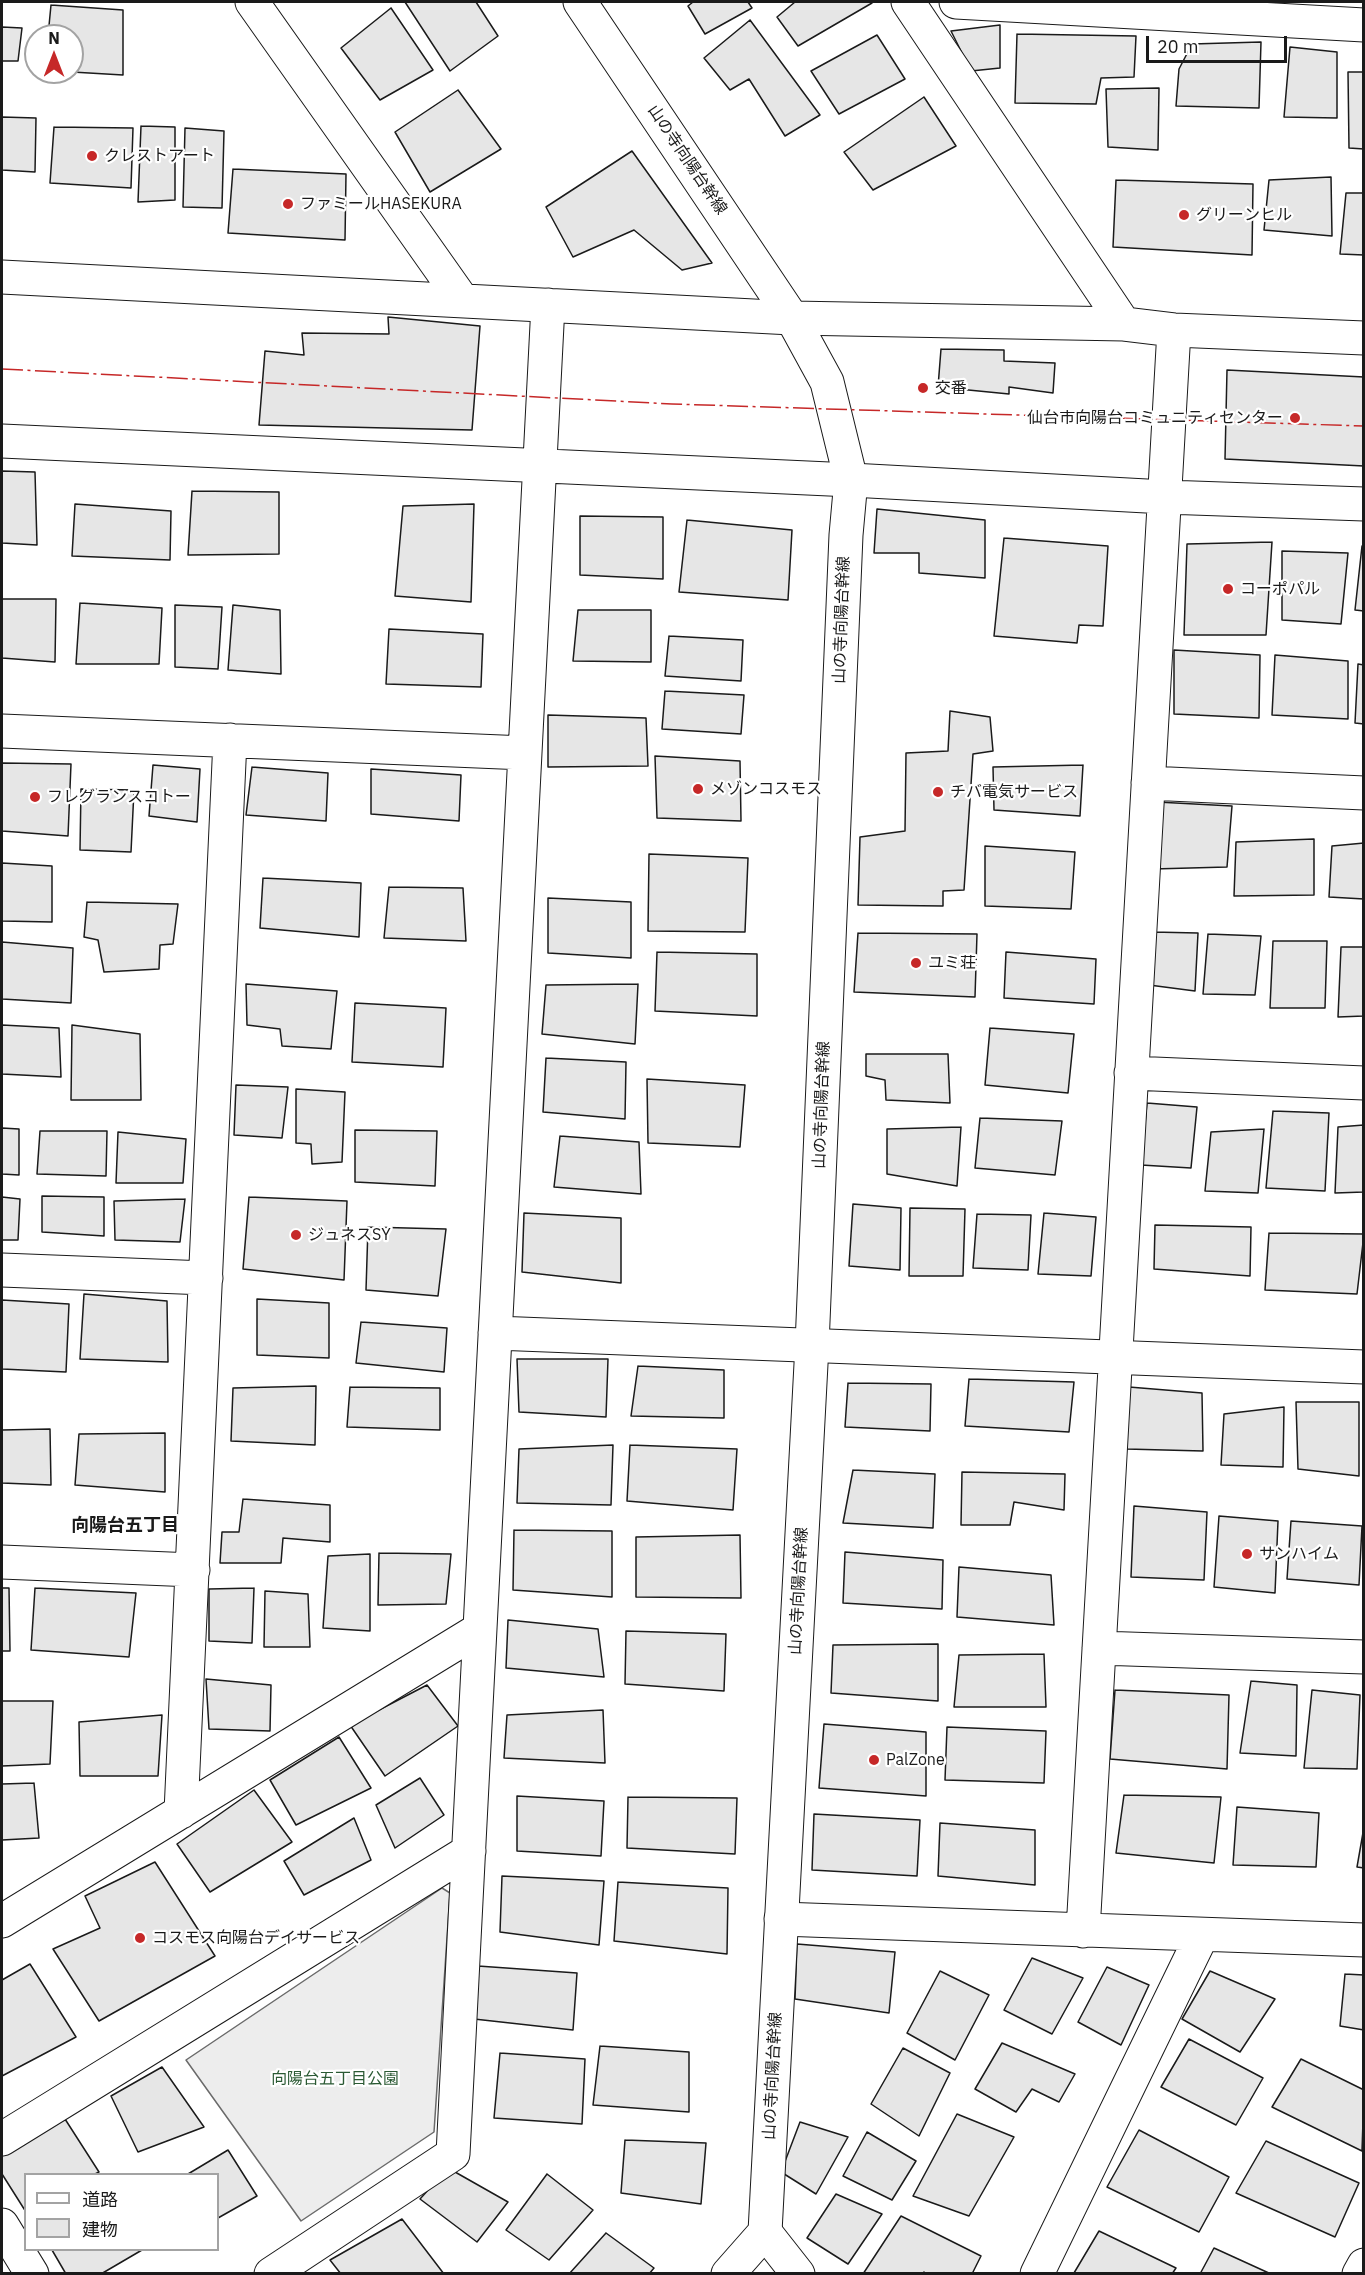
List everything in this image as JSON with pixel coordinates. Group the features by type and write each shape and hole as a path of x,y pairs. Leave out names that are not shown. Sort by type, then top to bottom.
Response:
{"street":[{"path":"252,2 463,301"},
{"name":"山の寺向陽台幹線","path":"580,2 792,318 827,382 851,480 846,535 812,1345 765,2232"},
{"path":"908,2 1124,324"},
{"path":"956,2 1280,11 1364,25"},
{"path":"2,277 792,318 1124,324 1174,330 1364,338"},
{"path":"271,2274 453,2154 548,304"},
{"path":"1083,1931 1174,330"},
{"path":"2,441 851,480 1165,497 1364,504"},
{"path":"2,730 525,753"},
{"path":"182,1812 230,740"},
{"path":"1148,783 1364,793"},
{"path":"1131,1073 1364,1083"},
{"path":"2,1270 206,1278"},
{"path":"495,1333 1364,1367"},
{"path":"2,1562 193,1570"},
{"path":"2,1921 480,1629"},
{"path":"1099,1648 1364,1657"},
{"path":"2,2139 469,1851"},
{"path":"781,1919 1364,1940"},
{"path":"1037,2274 1202,1935"},
{"path":"2,2225 32,2274"},
{"path":"728,2274 765,2232 798,2274"},
{"path":"1359,2274 1364,2265"}],"shaded area":[{"name":"向陽台五丁目公園","path":"442,1888 450,1893 434,2132 301,2221 186,2060"}],"building":[{"path":"405,2 476,2 498,36 450,71"},
{"path":"693,2 748,2 752,8 705,34 688,6"},
{"path":"795,2 872,3 798,46 777,17"},
{"path":"51,5 123,10 123,75 84,73 84,24 49,24"},
{"path":"391,8 433,70 380,100 341,48"},
{"path":"750,20 820,115 785,136 749,79 730,90 704,58"},
{"path":"1000,25 1000,68 971,71 951,31"},
{"path":"2,27 22,28 18,61 2,61"},
{"path":"1017,34 1136,36 1134,77 1101,78 1096,104 1015,103"},
{"path":"877,35 905,79 839,114 811,71"},
{"path":"1261,42 1259,108 1176,106 1179,69 1192,44"},
{"path":"1290,47 1337,52 1337,118 1284,117"},
{"path":"1348,72 1364,72 1364,149 1349,148"},
{"path":"1159,88 1158,150 1108,147 1106,89"},
{"path":"458,90 501,149 430,192 395,132"},
{"path":"924,97 956,146 873,190 844,152"},
{"path":"2,117 36,118 35,172 2,170"},
{"path":"141,126 175,127 175,200 138,202"},
{"name":"クレストアート","path":"54,127 133,128 131,188 50,183"},
{"path":"185,128 224,131 222,208 183,207"},
{"path":"632,151 712,263 682,270 634,230 573,257 546,207"},
{"name":"ファミールHASEKURA","path":"233,169 346,174 345,240 228,233"},
{"path":"1331,177 1332,236 1264,230 1269,180"},
{"name":"グリーンヒル","path":"1116,180 1253,184 1252,255 1113,247"},
{"path":"1346,193 1364,193 1364,255 1340,254"},
{"path":"388,317 480,326 472,430 259,425 265,351 304,355 302,333 389,334"},
{"path":"941,349 1004,350 1004,361 1055,363 1053,393 1009,387 1009,394 938,387"},
{"name":"仙台市向陽台コミュニティセンター","path":"1227,370 1364,377 1364,466 1225,459"},
{"path":"2,471 35,472 37,545 2,543"},
{"path":"192,491 279,492 279,554 188,555"},
{"path":"75,504 171,511 170,560 72,556"},
{"path":"474,504 471,602 395,596 403,506"},
{"path":"877,509 985,520 985,578 919,573 919,553 874,553"},
{"path":"580,516 663,517 663,579 580,575"},
{"path":"687,520 792,530 788,600 679,592"},
{"path":"1004,538 1108,546 1103,626 1079,625 1077,643 994,636"},
{"name":"コーポパル","path":"1272,542 1266,635 1184,635 1187,544"},
{"path":"1362,546 1364,546 1364,611 1355,610"},
{"path":"1282,551 1348,553 1341,624 1282,620"},
{"path":"2,599 56,599 55,662 2,658"},
{"path":"80,603 162,608 159,664 76,664"},
{"path":"175,605 222,607 218,669 175,667"},
{"path":"233,605 280,610 281,674 228,670"},
{"path":"578,610 651,610 651,662 573,661"},
{"path":"389,629 483,634 481,687 386,684"},
{"path":"669,636 743,640 741,681 665,676"},
{"path":"1174,650 1260,655 1259,718 1174,714"},
{"path":"1275,655 1348,661 1348,719 1272,715"},
{"path":"1358,664 1364,665 1364,724 1355,723"},
{"path":"665,691 744,695 741,734 662,729"},
{"name":"チバ電気サービス","path":"950,711 990,717 993,751 973,754 964,890 943,891 943,906 858,905 860,837 905,831 906,753 948,751"},
{"path":"548,715 646,718 648,766 548,767"},
{"name":"メゾンコスモス","path":"655,756 740,761 741,821 657,818"},
{"name":"フレグランスコトー","path":"2,763 71,764 68,836 2,831"},
{"path":"153,765 200,769 197,822 149,816"},
{"path":"1083,765 1080,816 994,810 993,767"},
{"path":"252,767 328,773 326,821 246,815"},
{"path":"371,769 461,775 459,821 371,814"},
{"path":"81,789 134,790 131,852 80,850"},
{"path":"1157,802 1232,806 1227,867 1153,869"},
{"path":"1314,839 1314,895 1234,896 1236,842"},
{"path":"1364,843 1364,899 1329,897 1332,846"},
{"path":"985,846 1075,852 1071,909 985,906"},
{"path":"649,854 748,858 745,932 648,931"},
{"path":"2,863 52,866 52,922 2,921"},
{"path":"263,878 361,883 359,937 260,928"},
{"path":"389,887 463,888 466,941 384,938"},
{"path":"548,898 631,902 631,958 548,953"},
{"path":"87,902 178,904 173,944 160,945 159,969 104,972 98,940 84,937"},
{"path":"1152,932 1198,933 1195,991 1149,985"},
{"name":"ユミ荘","path":"858,933 977,934 975,997 854,992"},
{"path":"1208,934 1261,936 1255,995 1203,994"},
{"path":"1273,941 1327,941 1325,1008 1270,1008"},
{"path":"2,942 73,948 71,1003 2,999"},
{"path":"1341,947 1364,947 1364,1016 1338,1017"},
{"path":"657,952 757,954 757,1016 655,1011"},
{"path":"1006,952 1096,959 1094,1004 1004,998"},
{"path":"246,984 337,991 331,1049 282,1046 280,1029 247,1025"},
{"path":"638,984 635,1044 542,1034 546,985"},
{"path":"355,1003 446,1008 443,1067 352,1062"},
{"path":"2,1025 59,1028 61,1077 2,1074"},
{"path":"72,1025 140,1034 141,1100 71,1100"},
{"path":"990,1028 1074,1034 1068,1093 985,1085"},
{"path":"866,1054 948,1054 950,1103 886,1100 885,1080 866,1076"},
{"path":"546,1058 626,1062 625,1119 543,1112"},
{"path":"647,1079 745,1085 740,1147 648,1143"},
{"path":"236,1085 288,1087 282,1138 234,1135"},
{"path":"296,1089 345,1092 342,1162 312,1164 311,1144 296,1143"},
{"path":"1147,1103 1197,1107 1191,1168 1141,1165"},
{"path":"1273,1111 1329,1113 1325,1191 1266,1188"},
{"path":"980,1118 1062,1121 1055,1175 975,1168"},
{"path":"1364,1125 1364,1192 1335,1193 1338,1127"},
{"path":"961,1127 957,1186 887,1174 887,1129"},
{"path":"2,1128 19,1129 19,1175 2,1174"},
{"path":"1264,1129 1258,1193 1205,1191 1211,1132"},
{"path":"355,1130 437,1131 435,1186 355,1182"},
{"path":"40,1131 107,1131 106,1176 37,1174"},
{"path":"118,1132 186,1139 183,1183 116,1183"},
{"path":"560,1136 639,1142 641,1194 554,1187"},
{"path":"42,1196 104,1197 104,1236 42,1232"},
{"path":"2,1197 20,1199 18,1240 2,1240"},
{"name":"ジュネスSY","path":"249,1197 347,1201 344,1280 243,1269"},
{"path":"185,1199 180,1242 115,1240 114,1201"},
{"path":"853,1204 901,1208 900,1270 849,1266"},
{"path":"910,1208 965,1209 963,1276 909,1276"},
{"path":"524,1213 621,1218 621,1283 522,1272"},
{"path":"1044,1213 1096,1217 1091,1276 1038,1274"},
{"path":"977,1214 1031,1215 1028,1270 973,1268"},
{"path":"1155,1225 1251,1227 1250,1276 1154,1269"},
{"path":"368,1227 446,1229 438,1296 366,1290"},
{"path":"1269,1233 1364,1234 1357,1294 1265,1290"},
{"path":"84,1294 167,1301 168,1362 80,1359"},
{"path":"257,1299 329,1303 329,1358 257,1355"},
{"path":"2,1300 69,1304 66,1372 2,1369"},
{"path":"361,1322 447,1328 444,1372 356,1363"},
{"path":"517,1359 608,1359 606,1417 519,1412"},
{"path":"638,1366 724,1370 724,1418 631,1416"},
{"path":"969,1379 1074,1382 1069,1432 965,1426"},
{"path":"848,1383 931,1384 930,1431 845,1427"},
{"path":"316,1386 315,1445 231,1441 233,1388"},
{"path":"350,1387 440,1388 440,1430 347,1427"},
{"path":"1129,1387 1202,1393 1203,1451 1126,1449"},
{"path":"1296,1402 1359,1402 1359,1476 1298,1469"},
{"path":"1284,1407 1283,1467 1221,1465 1224,1414"},
{"path":"50,1429 51,1485 2,1483 2,1430"},
{"path":"165,1433 165,1492 75,1485 79,1434"},
{"path":"613,1445 611,1505 517,1503 519,1449"},
{"path":"630,1445 737,1449 733,1510 627,1501"},
{"path":"853,1470 935,1474 933,1528 843,1523"},
{"path":"962,1472 1065,1474 1064,1510 1014,1502 1010,1525 961,1525"},
{"path":"243,1499 330,1505 330,1542 283,1538 281,1563 220,1563 222,1532 239,1532"},
{"path":"1134,1506 1207,1512 1204,1580 1131,1577"},
{"name":"サンハイム","path":"1219,1516 1278,1521 1275,1593 1214,1587"},
{"path":"1291,1521 1362,1526 1359,1585 1287,1579"},
{"path":"514,1530 612,1531 612,1597 513,1590"},
{"path":"740,1535 741,1598 636,1597 636,1537"},
{"path":"845,1552 943,1560 942,1609 843,1603"},
{"path":"379,1553 451,1554 446,1604 378,1605"},
{"path":"370,1554 370,1631 323,1628 328,1556"},
{"path":"959,1567 1051,1575 1054,1625 957,1617"},
{"path":"2,1588 9,1588 10,1651 2,1651"},
{"path":"35,1588 136,1593 129,1657 31,1650"},
{"path":"254,1588 252,1643 209,1641 209,1589"},
{"path":"265,1591 308,1594 310,1647 264,1647"},
{"path":"508,1620 598,1629 604,1677 506,1668"},
{"path":"626,1631 726,1634 724,1691 625,1684"},
{"path":"938,1644 938,1701 831,1693 833,1645"},
{"path":"1044,1654 1046,1707 954,1707 959,1655"},
{"path":"206,1679 271,1685 270,1731 209,1729"},
{"path":"1251,1681 1297,1685 1296,1756 1240,1753"},
{"path":"427,1685 458,1726 385,1776 350,1725"},
{"path":"1115,1690 1229,1695 1227,1769 1110,1759"},
{"path":"1312,1690 1360,1695 1357,1769 1304,1768"},
{"path":"2,1701 53,1701 50,1764 2,1766"},
{"path":"603,1710 605,1763 504,1758 507,1715"},
{"path":"162,1715 158,1776 80,1776 79,1722"},
{"name":"PalZone","path":"824,1724 926,1732 926,1796 819,1788"},
{"path":"947,1727 1046,1731 1044,1783 945,1780"},
{"path":"339,1737 371,1788 296,1825 270,1780"},
{"path":"420,1778 444,1815 395,1848 376,1805"},
{"path":"34,1783 39,1838 2,1840 2,1784"},
{"path":"254,1790 292,1842 210,1892 177,1844"},
{"path":"1124,1795 1221,1797 1214,1863 1116,1853"},
{"path":"517,1796 604,1801 601,1856 517,1851"},
{"path":"628,1797 737,1798 735,1854 627,1848"},
{"path":"1237,1807 1319,1813 1316,1867 1233,1865"},
{"path":"814,1814 920,1820 917,1876 812,1870"},
{"path":"354,1818 371,1860 304,1895 284,1861"},
{"path":"940,1823 1035,1830 1035,1885 938,1876"},
{"path":"1364,1827 1364,1868 1357,1867"},
{"name":"コスモス向陽台デイサービス","path":"155,1862 215,1956 99,2021 53,1949 100,1928 85,1896"},
{"path":"502,1876 604,1881 599,1945 500,1932"},
{"path":"618,1882 728,1888 727,1954 614,1941"},
{"path":"797,1944 895,1952 889,2013 795,1999"},
{"path":"1032,1958 1083,1978 1052,2034 1004,2010"},
{"path":"30,1964 76,2037 2,2076 2,1980"},
{"path":"478,1966 577,1973 573,2030 474,2019"},
{"path":"1107,1967 1149,1985 1121,2045 1078,2022"},
{"path":"940,1971 989,1995 955,2060 907,2033"},
{"path":"1210,1971 1275,1999 1240,2052 1182,2019"},
{"path":"1345,1974 1364,1975 1364,2030 1340,2026"},
{"path":"1189,2039 1263,2078 1236,2125 1161,2087"},
{"path":"1002,2043 1075,2074 1059,2102 1032,2089 1016,2112 975,2089"},
{"path":"600,2046 689,2052 689,2112 593,2105"},
{"path":"903,2048 950,2073 919,2136 871,2104"},
{"path":"500,2053 585,2059 582,2124 494,2118"},
{"path":"1301,2059 1364,2090 1362,2151 1272,2107"},
{"path":"162,2067 204,2127 138,2152 111,2096"},
{"path":"957,2114 1014,2137 969,2216 913,2196"},
{"path":"65,2119 99,2172 24,2173 24,2209 2,2174 2,2153"},
{"path":"800,2122 848,2137 816,2194 781,2172"},
{"path":"1139,2130 1229,2177 1199,2232 1107,2187"},
{"path":"867,2132 916,2161 892,2200 843,2176"},
{"path":"625,2140 706,2143 701,2204 621,2193"},
{"path":"1266,2141 1359,2183 1335,2237 1236,2193"},
{"path":"228,2150 257,2196 219,2217 219,2173 190,2173"},
{"path":"448,2168 508,2202 477,2242 420,2199"},
{"path":"547,2174 593,2210 549,2260 506,2230"},
{"path":"836,2194 882,2214 848,2264 807,2238"},
{"path":"901,2216 981,2256 972,2274 927,2274 924,2272 922,2274 863,2274"},
{"path":"402,2219 444,2274 341,2274 330,2260"},
{"path":"1099,2231 1176,2268 1172,2274 1074,2273"},
{"path":"606,2233 654,2268 649,2274 569,2274"},
{"path":"1214,2248 1271,2274 1200,2274"},
{"path":"53,2251 140,2251 101,2274 66,2274"}],"power":[{"path":"2,369 672,404 1364,426"}],"place":[{"name":"クレストアート","path":"92,156"},
{"name":"ファミールHASEKURA","path":"288,204"},
{"name":"グリーンヒル","path":"1184,215"},
{"name":"交番","path":"923,388"},
{"name":"仙台市向陽台コミュニティセンター","path":"1295,418"},
{"name":"コーポパル","path":"1228,589"},
{"name":"メゾンコスモス","path":"698,789"},
{"name":"チバ電気サービス","path":"938,792"},
{"name":"フレグランスコトー","path":"35,797"},
{"name":"ユミ荘","path":"916,963"},
{"name":"ジュネスSY","path":"296,1235"},
{"name":"サンハイム","path":"1247,1554"},
{"name":"PalZone","path":"874,1760"},
{"name":"コスモス向陽台デイサービス","path":"140,1938"}],"district":[{"name":"向陽台五丁目","path":"125,1526"}]}
